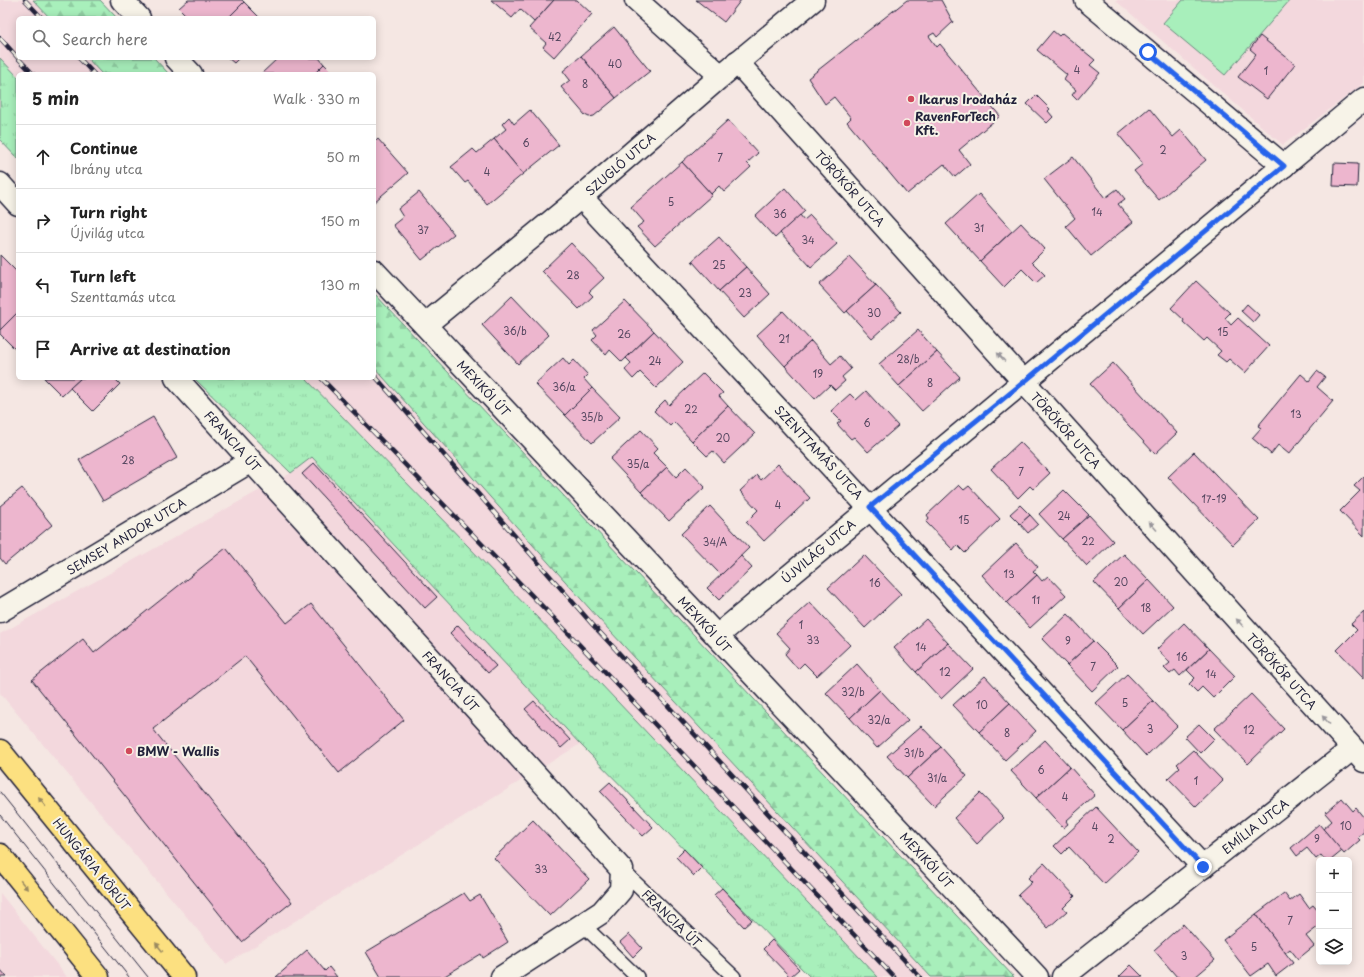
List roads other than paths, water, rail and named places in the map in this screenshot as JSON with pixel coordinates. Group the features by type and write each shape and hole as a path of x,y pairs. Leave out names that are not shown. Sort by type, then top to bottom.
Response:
{"main road":[{"name":"HUNGÁRIA KÖRÚT","path":"0,751 184,977"},
{"path":"0,855 98,977"}],"street":[{"path":"122,0 137,16"},
{"name":"TÖRÖKŐR UTCA","path":"636,0 729,69 1024,382 1358,755"},
{"name":"SZUGLÓ UTCA","path":"425,325 581,197 729,69 813,0"},
{"path":"1086,0 1284,166"},
{"path":"178,60 189,72"},
{"name":"ÚJVILÁG UTCA","path":"717,636 870,507 1024,382 1364,99"},
{"path":"0,184 16,202"},
{"name":"SZENTTAMÁS UTCA","path":"581,197 1203,867"},
{"name":"MEXIKÓI ÚT","path":"376,272 1037,977"},
{"name":"FRANCIA ÚT","path":"178,380 622,870"},
{"name":"SEMSEY ANDOR UTCA","path":"0,611 251,461"},
{"name":"EMÍLIA UTCA","path":"1063,977 1203,867 1358,755"},
{"path":"502,977 602,912 621,890 622,870"}],"lane":[{"name":"FRANCIA ÚT","path":"622,870 734,977"},
{"path":"583,925 637,977"}],"tram line":[{"path":"0,792 148,977"},
{"path":"0,815 129,977"}],"railway":[{"path":"25,0 40,16"},
{"path":"0,38 16,56"},
{"path":"20,60 31,72"},
{"path":"81,60 92,72"},
{"path":"376,377 592,624 920,977"},
{"path":"323,380 575,640 894,977"}],"place":[{"name":"Ikarus Irodaház","path":"911,99"},
{"name":"RavenForTech Kft.","path":"907,123"},
{"name":"BMW - Wallis","path":"129,751"}]}
